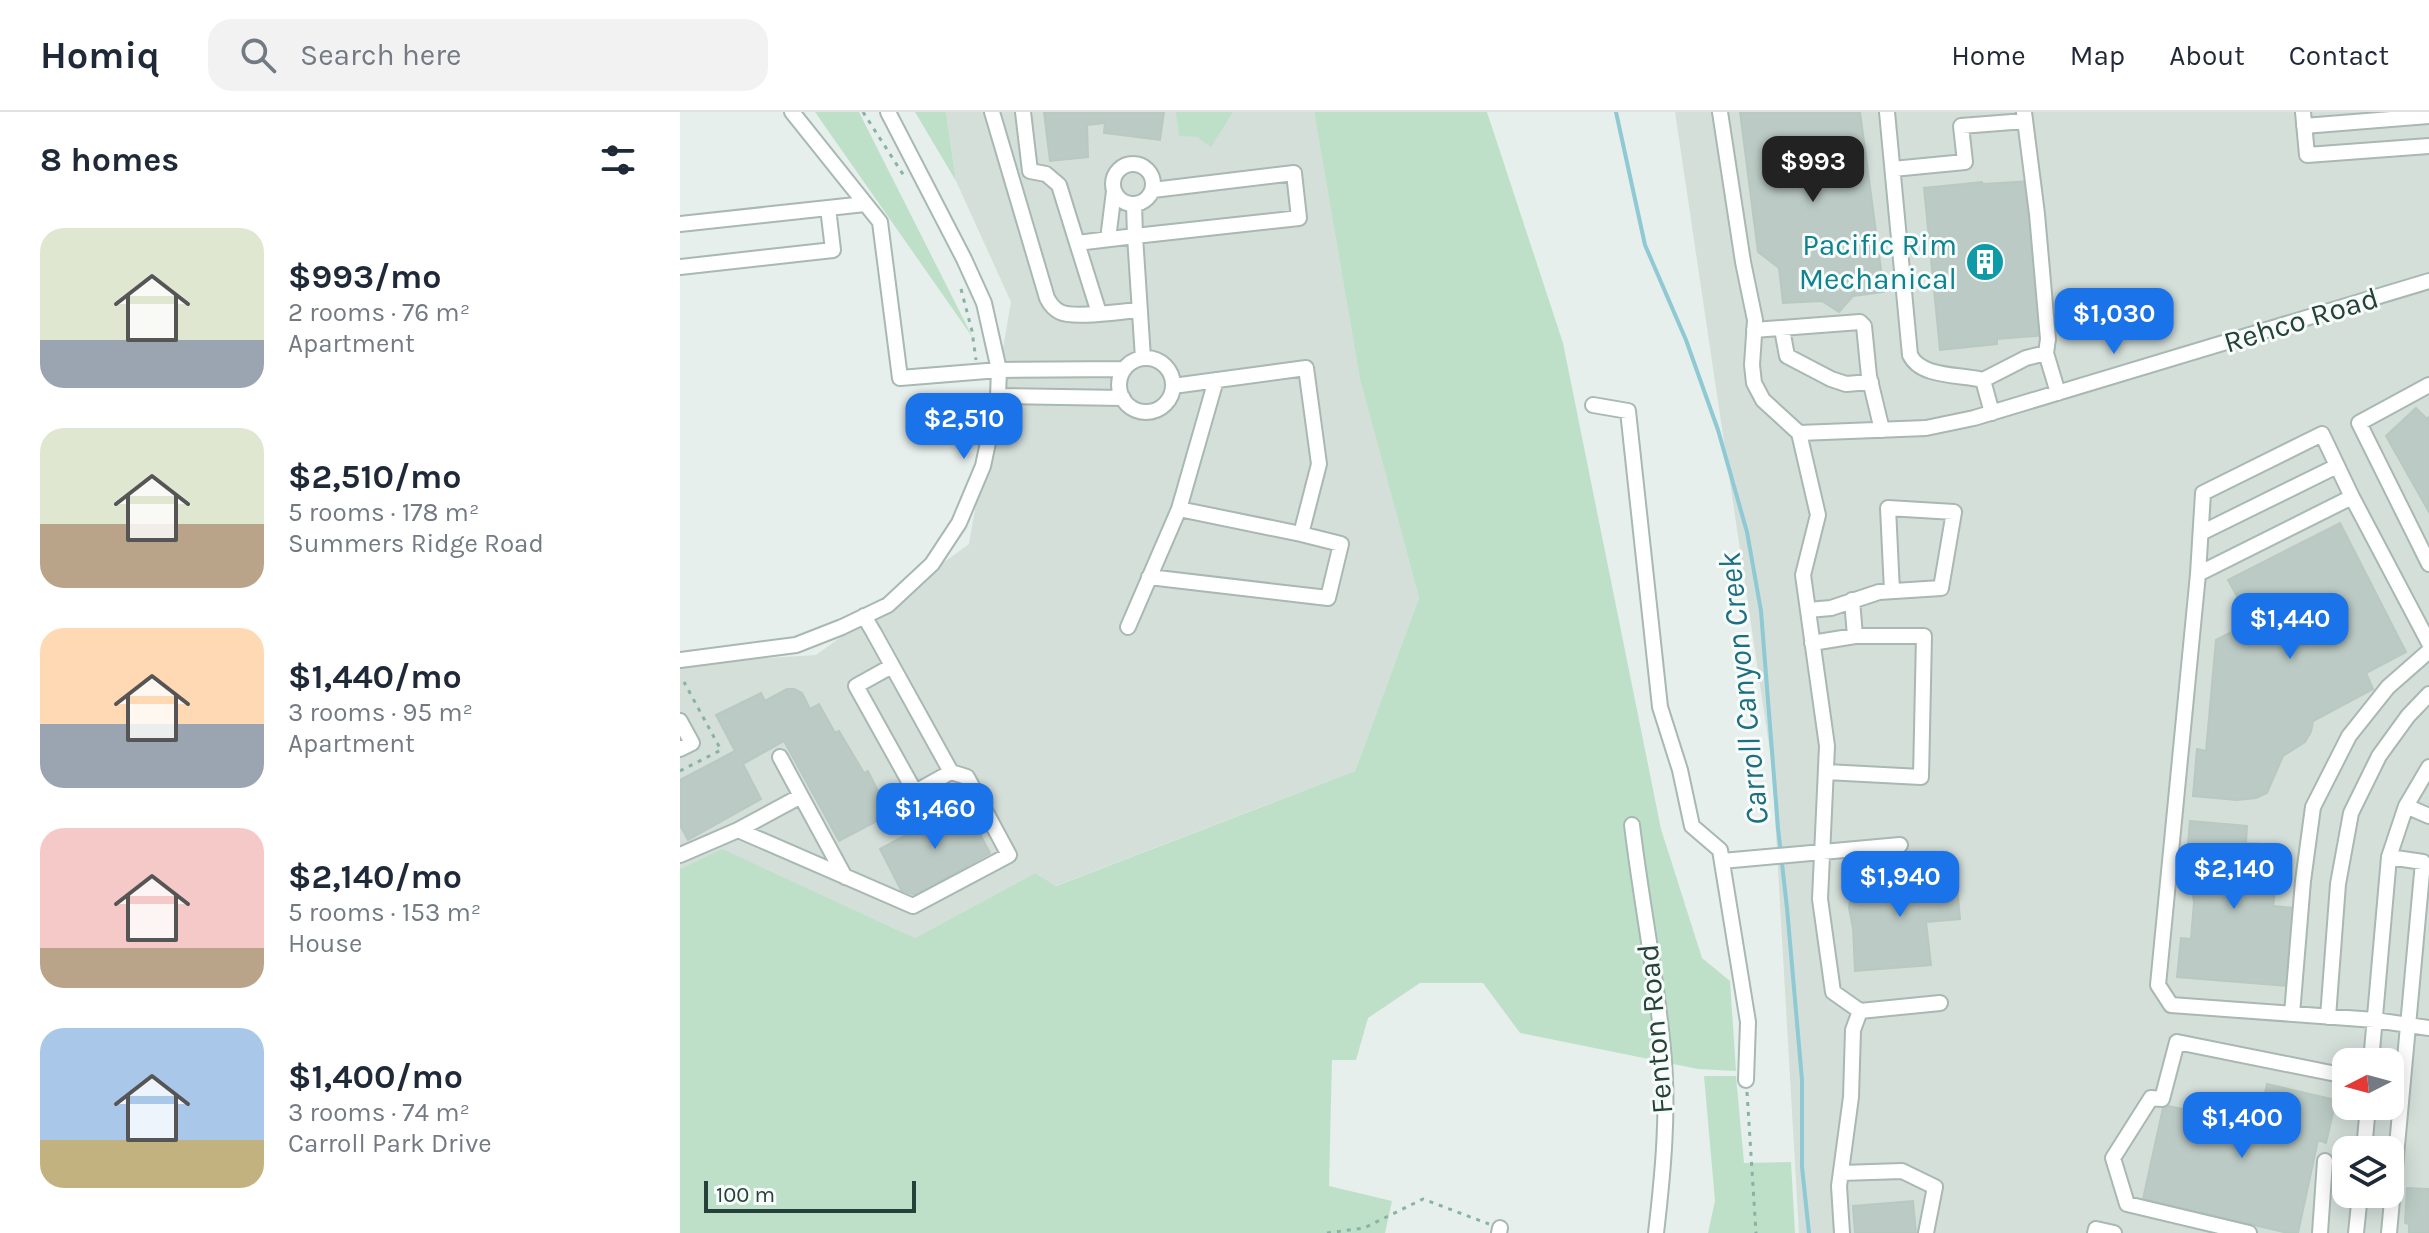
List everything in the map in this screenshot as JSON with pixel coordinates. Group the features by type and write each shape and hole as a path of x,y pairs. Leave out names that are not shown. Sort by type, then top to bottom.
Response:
{"street":[{"path":"792,112 880,222 900,378 999,370 1124,369"},
{"path":"680,660 796,645 888,605 932,564 959,523 983,466 998,396 999,370 984,303 888,112"},
{"path":"992,112 1051,305 1064,314 1140,310"},
{"path":"1023,112 1030,171"},
{"path":"1720,112 1755,320 1754,383 1763,400 1799,433 1818,515 1803,575 1827,746 1820,899 1833,992 1860,1011 1940,1003"},
{"path":"1887,112 1910,355 1914,364 1923,369 1983,380 2026,358 2046,353"},
{"path":"2429,115 2304,119 2307,155 2429,146"},
{"path":"1893,169 1965,162 1961,126 2025,116 2037,214 2048,339 2046,353 2058,393"},
{"path":"1108,239 1114,178 1117,172 1133,163 1150,171 1153,177 1153,190 1146,200 1134,204 1122,201 1114,191"},
{"path":"1010,173 1030,171 1046,174 1059,185 1099,313"},
{"path":"1077,243 1299,218 1294,173 1153,190"},
{"path":"680,224 865,204"},
{"path":"1134,204 1143,358"},
{"path":"680,267 833,250 828,208"},
{"name":"Rehco Road","path":"1799,433 1926,428 1992,413 2429,281"},
{"path":"1754,330 1860,322 1864,326 1871,382 1882,430"},
{"path":"1782,329 1787,356 1796,362 1846,384 1871,382"},
{"path":"1143,358 1164,365 1172,378 1173,386 1167,400 1156,410 1134,409 1123,398 1119,383 1124,369 1143,358"},
{"path":"1173,386 1306,368 1319,464 1301,534"},
{"path":"1128,627 1179,509 1216,380"},
{"path":"1983,380 1992,413"},
{"path":"2429,385 2359,423 2429,564"},
{"path":"998,396 1123,398"},
{"path":"1593,405 1628,411 1660,707 1680,770 1692,826 1720,850 1748,1022 1746,1080"},
{"path":"2429,643 2322,434 2203,493 2158,985 2171,1005 2375,1020 2429,1028"},
{"path":"2201,533 2337,466"},
{"path":"2198,574 2352,497"},
{"path":"1808,610 1831,608 1879,592 1941,588 1954,512 1888,508 1892,591"},
{"path":"1149,577 1328,598 1341,544 1179,509"},
{"path":"1852,600 1855,636"},
{"path":"738,830 913,906 1009,855 967,777 951,772 864,616"},
{"path":"1812,643 1855,636 1924,636 1921,777 1826,772"},
{"path":"2292,1014 2303,881 2313,807 2349,736 2388,687 2429,651"},
{"path":"892,666 856,686 900,766 915,792 951,772"},
{"path":"2328,1017 2338,884 2351,813 2379,756 2408,716 2429,694"},
{"path":"680,721 692,743 680,749"},
{"path":"780,757 845,877"},
{"path":"2372,1048 2389,857 2406,806 2429,767"},
{"path":"680,855 738,830 801,796"},
{"path":"2406,806 2429,816"},
{"name":"Fenton Road","path":"1632,825 1663,1050 1665,1102 1656,1233"},
{"path":"1722,861 1900,845"},
{"path":"2389,857 2426,861 2396,1136"},
{"path":"1842,1233 1841,1173 1851,1097 1853,1030 1860,1011"},
{"path":"2249,1233 2127,1204 2113,1158 2151,1098 2162,1099 2177,1042 2332,1073"},
{"path":"2320,1233 2325,1161"},
{"path":"1841,1173 1902,1171 1935,1187 1926,1233"},
{"path":"2356,1233 2359,1208"},
{"path":"2389,1233 2390,1208"},
{"path":"2095,1233 2096,1229 2114,1233"}],"path":[{"path":"863,112 912,185"},
{"path":"961,288 972,331 977,372"},
{"path":"1746,1080 1756,1233"},
{"path":"1327,1233 1364,1228 1423,1199 1499,1230"}],"shaded area":[{"path":"946,112 1314,112 1360,378 1419,598 1355,771 1055,886 1035,873 915,938 722,850 680,869 680,663 816,655 969,544 1011,302 956,181"},
{"path":"1675,112 2429,112 2429,1233 1799,1233 1772,765"}],"green space":[{"path":"815,112 859,112 973,338"},
{"path":"915,112 946,112 956,181"},
{"path":"1176,112 1233,112 1211,147 1197,137 1179,136"},
{"path":"1314,112 1487,112 1563,343 1661,829 1702,958 1730,981 1736,1071 1698,1069 1520,1033 1483,983 1420,983 1368,1018 1356,1060 1332,1060 1329,1186 1392,1201 1385,1233 680,1233 680,869 722,849 915,938 1035,873 1056,886 1355,771 1419,598 1360,379"},
{"path":"1704,1076 1736,1076 1744,1163 1791,1162 1795,1233 1708,1233 1715,1201"}],"building":[{"path":"1044,112 1164,112 1160,140 1104,133 1105,123 1087,125 1088,157 1050,161"},
{"path":"1740,112 1860,112 1884,292 1853,296 1839,312 1822,301 1783,303 1779,268 1758,252"},
{"name":"Pacific Rim Mechanical","path":"2031,181 2046,335 1997,339 1997,344 1940,350 1924,188"},
{"path":"2416,408 2427,419 2429,417 2429,512 2386,436"},
{"path":"2340,523 2406,652 2366,673 2373,689 2313,721 2305,742 2283,756 2267,793 2237,800 2193,796 2197,749 2206,751 2216,640 2251,622 2228,580"},
{"path":"787,689 802,693 810,709 819,704 835,733 839,731 864,773 868,771 890,814 839,841 784,741 743,764 761,799 688,840 680,825 680,780 735,751 716,715 761,693 765,701"},
{"path":"964,804 990,853 915,895 901,890 880,849"},
{"path":"2190,821 2247,826 2246,843 2262,844 2261,859 2279,862 2273,906 2294,908 2287,986 2177,977 2181,938 2191,939 2194,902 2187,856"},
{"path":"1956,873 1960,919 1926,922 1931,965 1855,971 1849,908 1850,900 1860,892 1859,882"},
{"path":"2267,1084 2332,1099 2332,1117 2326,1143 2318,1140 2298,1233 2143,1199 2163,1108 2169,1106 2258,1126"},
{"path":"2407,1188 2429,1189 2429,1233 2409,1233 2409,1224 2405,1223"},
{"path":"1913,1201 1916,1233 1855,1233 1853,1206"}],"waterway":[{"name":"Carroll Canyon Creek","path":"1616,112 1645,245 1686,340 1718,430 1747,532 1761,611 1802,1080 1802,1167 1809,1233"}],"place":[{"name":"Pacific Rim Mechanical","path":"1985,262"}]}
